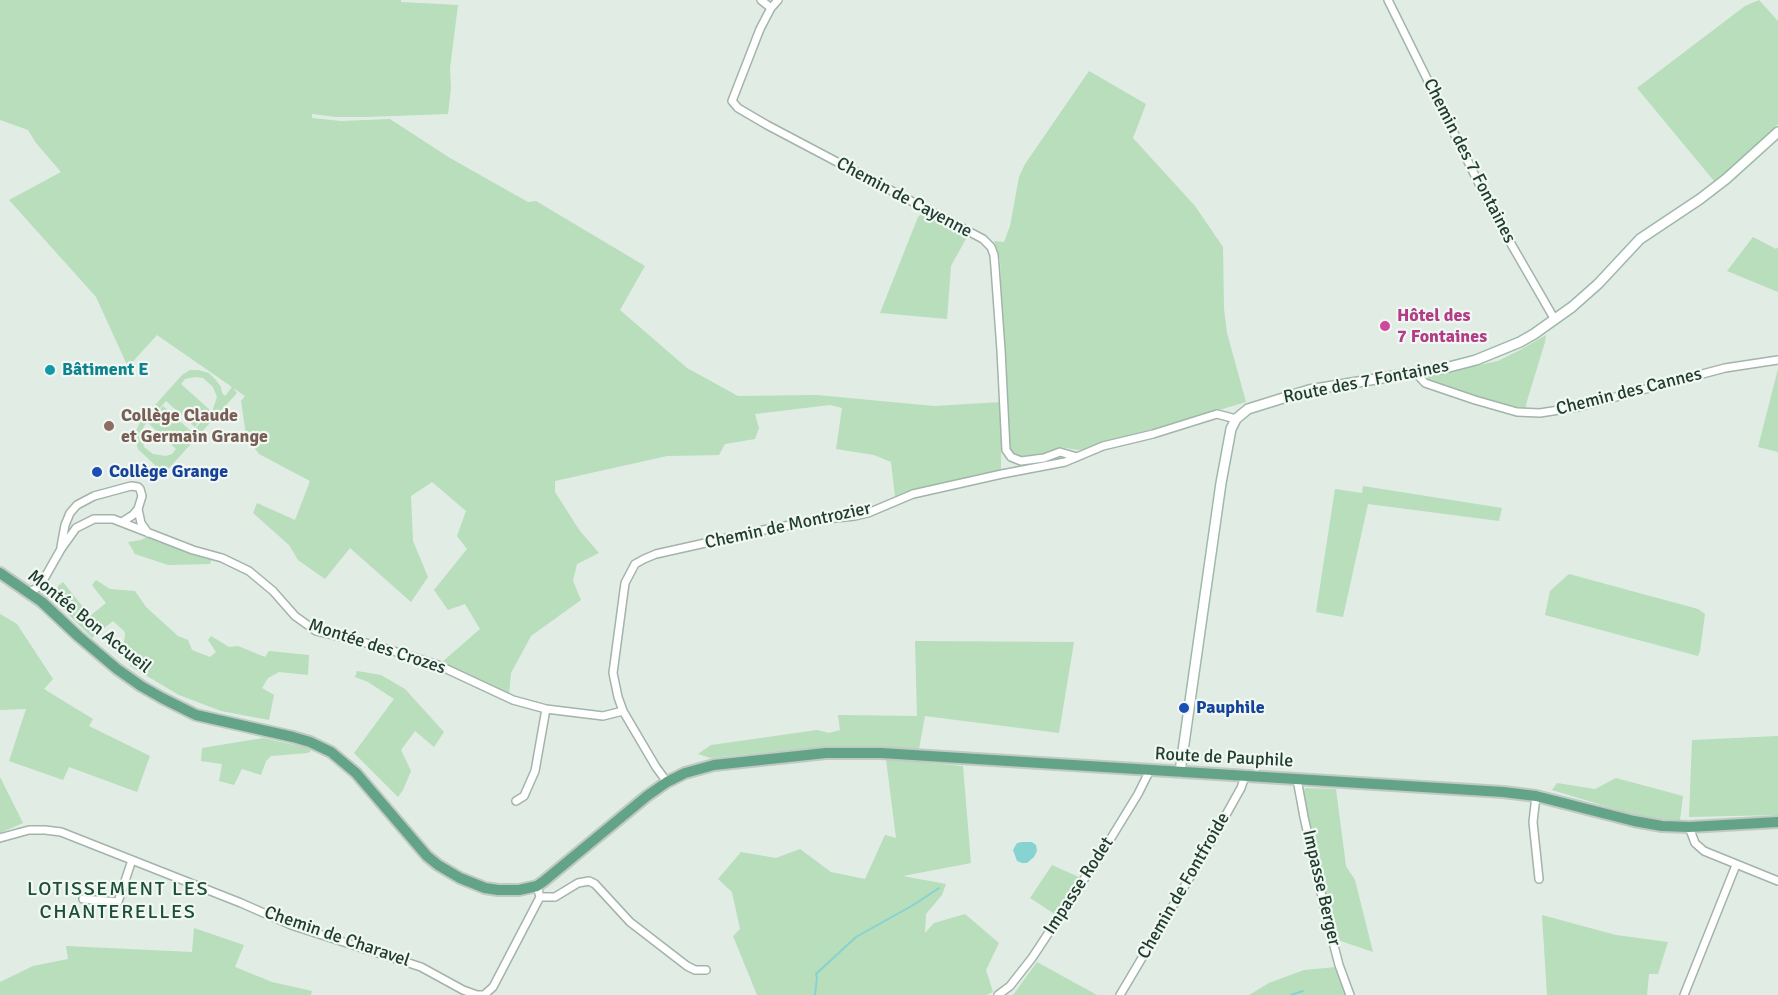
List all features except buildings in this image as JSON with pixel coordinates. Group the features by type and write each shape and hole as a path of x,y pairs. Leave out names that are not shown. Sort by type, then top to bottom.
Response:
{"main road":[{"name":"Montée Bon Accueil","path":"0,573 30,592 117,669 162,698 196,715 293,737 331,752 361,777 427,856 450,873 472,884 498,890 519,890 537,886 667,782"},
{"name":"Route de Pauphile","path":"667,782 685,772 714,765 849,752 881,753 1503,792 1536,796 1662,826 1689,827 1778,822"}],"street":[{"path":"761,0 771,8"},
{"name":"Chemin de Cayenne","path":"778,0 771,8 732,101 738,108 767,125 983,239 991,247 994,255 1002,350 1006,450 1011,457 1021,461 1044,458 1060,452 1077,457"},
{"name":"Chemin des 7 Fontaines","path":"1388,0 1495,216 1555,320"},
{"name":"Route des 7 Fontaines","path":"1236,419 1248,409 1310,390 1416,373 1467,362 1527,338 1555,320 1588,293 1640,239 1726,179 1778,132"},
{"name":"Chemin des Cannes","path":"1416,373 1425,383 1474,400 1517,412 1540,413 1578,407 1725,368 1778,360"},
{"name":"Chemin de Montrozier","path":"667,782 623,711 613,673 622,596 629,573 635,564 656,554 768,529 868,513 913,494 1065,462 1103,446 1154,434 1217,414 1236,419"},
{"path":"1180,772 1220,492 1236,419"},
{"name":"Montée des Crozes","path":"61,549 65,525 76,505 94,496 134,486 142,492 142,500 138,509 141,523 150,534"},
{"path":"122,522 138,509"},
{"name":"Montée des Crozes","path":"30,592 40,586 76,528 87,521 108,518 193,550 222,558 249,571 273,591 295,616 316,631 374,645 438,665 513,700 546,709 603,716 623,711"},
{"path":"516,801 524,796 535,771 546,709"},
{"name":"Impasse Rodet","path":"998,995 1010,986 1032,958 1138,794 1150,770"},
{"name":"Chemin de Fontfroide","path":"1120,995 1194,872 1241,788 1245,776"},
{"name":"Impasse Berger","path":"1297,779 1327,919 1350,995"},
{"path":"1536,796 1533,822 1539,879"},
{"path":"1689,827 1691,837 1698,847 1714,856 1778,881"},
{"name":"Chemin de Charavel","path":"0,838 29,830 54,830 241,903 291,925 421,967 470,993 484,995 493,987 540,897"},
{"path":"83,899 118,902 132,860"},
{"path":"1684,995 1736,865"},
{"path":"537,886 540,897 555,897 584,881 595,884 630,922 687,966 695,970 706,970"}],"green space":[{"path":"0,0 401,0 401,2 458,5 450,68 451,88 448,114 336,117 312,114 312,118 341,121 390,119 450,158 528,202 536,201 645,266 620,310 687,368 738,396 817,395 934,406 1001,402 1001,471 914,489 895,497 891,462 874,455 836,449 842,408 830,405 755,414 759,428 755,439 725,444 719,455 667,456 555,481 555,492 580,531 599,553 577,564 573,581 581,600 531,636 511,673 509,695 441,663 480,629 465,604 448,610 434,590 467,549 457,536 466,511 432,482 411,496 413,541 428,577 411,602 350,548 325,579 298,560 289,545 253,513 257,503 295,520 310,481 259,454 246,435 241,401 245,396 233,388 237,393 161,477 156,472 158,468 138,449 136,431 140,422 182,375 190,370 209,373 221,387 225,396 232,387 157,335 128,367 96,297 9,200 61,172 28,130 0,120","holes":["203,378 213,387 217,397 213,409 192,432 163,406 148,423 176,449 172,454 166,456 153,454 144,447 141,433 144,426 166,401 195,427 210,410 181,384 185,379"]},
{"path":"1759,0 1778,21 1778,124 1714,181 1637,88 1745,6"},
{"path":"1089,71 1146,104 1133,138 1195,206 1223,247 1224,309 1227,333 1246,402 1109,440 1086,449 1060,447 1041,455 1023,458 1014,455 1008,441 1000,260 994,241 1004,242 1010,226 1019,177 1025,164"},
{"path":"922,213 968,235 951,266 947,319 880,313 918,217"},
{"path":"1753,237 1776,249 1778,247 1778,292 1727,271"},
{"path":"1546,335 1525,410 1492,402 1428,380 1428,376 1498,361"},
{"path":"1778,369 1778,452 1758,447"},
{"path":"1363,486 1502,508 1499,521 1368,504 1343,617 1316,612 1335,489 1362,493"},
{"path":"147,537 212,559 210,564 168,565 135,554 128,542"},
{"path":"1569,574 1698,609 1705,614 1698,656 1545,615 1550,591"},
{"path":"96,580 110,589 135,591 146,607 178,636 188,640 192,650 210,657 216,652 208,640 211,636 229,647 238,646 265,657 269,651 309,655 308,675 279,672 268,678 262,688 274,695 269,720 221,711 179,695 130,666 133,658 124,644 125,632 113,621 92,638 56,600 58,586 63,582 90,616 106,603 92,585"},
{"path":"0,614 17,624 53,679 44,689 93,719 89,726 150,756 137,792 69,767 63,780 9,761 26,709 0,710"},
{"path":"915,641 1074,642 1059,733 925,716 919,749 866,746 811,748 710,758 698,754 711,745 817,730 829,733 840,730 838,715 917,716"},
{"path":"357,671 381,675 405,689 444,732 434,747 415,731 401,750 411,771 398,797 354,753 394,699 368,682 355,677"},
{"path":"1778,736 1778,815 1689,817 1692,740"},
{"path":"263,738 308,748 311,751 271,756 266,761 261,775 242,769 234,785 219,781 222,764 201,761 202,748"},
{"path":"886,759 963,766 971,863 903,876 946,884 942,895 926,914 925,933 934,923 965,914 999,943 986,970 993,992 986,995 757,995 733,936 740,929 732,892 718,879 741,852 776,858 800,849 831,872 865,879 885,835 896,838"},
{"path":"0,777 23,823 0,833"},
{"path":"1616,778 1683,796 1680,820 1628,813 1552,790 1557,783 1595,789"},
{"path":"1305,788 1336,789 1346,866 1355,880 1373,952 1335,939 1303,794"},
{"path":"1052,865 1081,878 1056,915 1030,898"},
{"path":"1542,915 1616,935 1668,942 1658,974 1649,974 1647,995 1547,995"},
{"path":"194,928 244,945 235,967 272,982 312,991 311,995 0,995 0,982 33,966 68,959 66,946 192,952"},
{"path":"1037,962 1097,995 1013,995"},
{"path":"1336,967 1346,995 1249,995 1269,983 1304,970"}],"water":[{"path":"1032,842 1036,845 1037,851 1034,857 1027,863 1017,861 1013,850 1017,843"}],"waterway":[{"path":"815,995 816,974 856,937 939,888"},
{"path":"1291,995 1303,991"}],"place":[{"name":"Hôtel des 7 Fontaines","path":"1385,326"},
{"name":"Bâtiment E","path":"50,370"},
{"name":"Collège Claude et Germain Grange","path":"109,426"},
{"name":"Collège Grange","path":"97,472"},
{"name":"Pauphile","path":"1184,708"}],"district":[{"name":"LOTISSEMENT LES CHANTERELLES","path":"118,902"}]}
